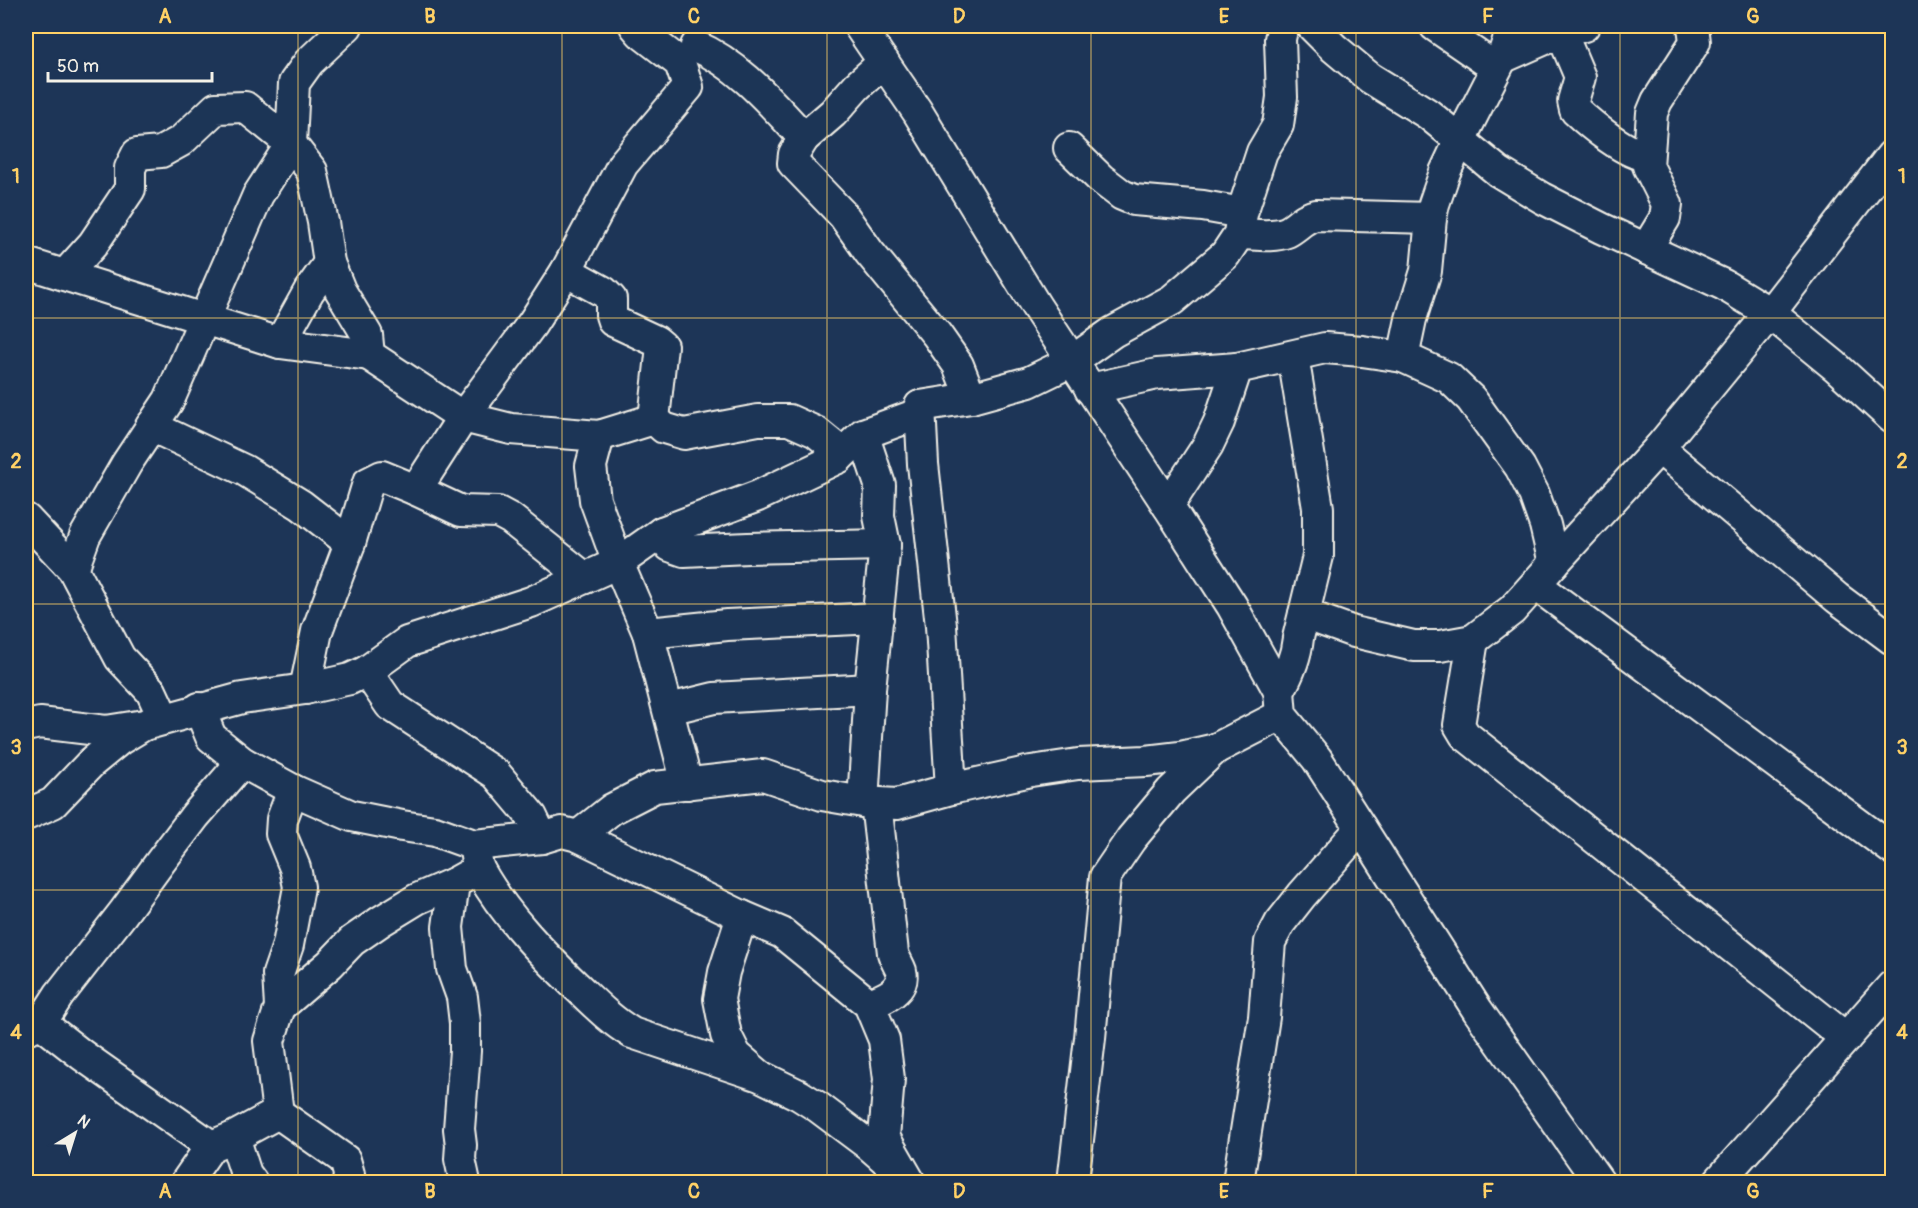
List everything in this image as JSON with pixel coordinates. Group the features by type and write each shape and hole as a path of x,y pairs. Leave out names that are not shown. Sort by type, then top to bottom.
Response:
{"street":[{"path":"73,569 85,536 127,463 168,400 258,195 291,144 294,83 309,62 346,26"},
{"path":"634,26 641,33 694,45 710,52 757,88 804,138"},
{"path":"860,26 917,111 1006,258 1090,390 1232,606 1280,703 1478,1011 1599,1182"},
{"path":"920,406 971,398 1029,382 1072,361 1113,332 1172,300 1225,255 1240,223 1262,152 1278,125 1282,97 1280,39 1283,26"},
{"path":"1312,26 1370,78 1428,114 1499,172 1542,198 1601,228 1724,285 1770,313 1835,366 1893,418"},
{"path":"1435,26 1499,63"},
{"path":"1403,357 1411,319 1426,271 1431,218 1445,172 1499,63 1514,26"},
{"path":"1646,249 1665,218 1667,204 1651,173 1648,156 1652,113 1657,101 1695,42 1693,26"},
{"path":"1499,63 1573,29 1580,77 1573,101 1575,110 1620,144 1641,156 1648,156"},
{"path":"416,490 463,417 532,324 566,271 623,164 688,87 694,45"},
{"path":"884,62 857,86 833,113 804,138 794,154 793,163 843,215 869,252 937,335 958,365 971,398"},
{"path":"65,274 93,244 130,189 129,168 137,154 161,152 181,141 216,108 245,107 291,144 312,171 329,263 340,290 367,335 369,355"},
{"path":"1069,148 1101,179 1122,195 1134,200 1203,206 1240,223 1277,235 1316,215 1431,218"},
{"path":"1304,614 1354,632 1414,646 1440,646 1473,640 1512,610 1659,448 1770,313 1893,155"},
{"path":"26,263 280,343 369,355 463,417 511,429 599,436 654,419"},
{"path":"280,343 309,291 329,263"},
{"path":"566,271 604,292 611,299 613,321 662,346 654,419"},
{"path":"1090,390 1157,374 1237,368 1325,348 1403,357 1449,378 1471,399 1520,467 1534,494 1545,574 1893,849"},
{"path":"1073,1182 1090,1038 1105,877 1131,839 1171,791 1215,749 1280,703 1297,650 1318,556 1318,508 1293,356"},
{"path":"1168,506 1208,446 1219,422 1237,368"},
{"path":"26,726 40,723 106,731 154,722 242,698 304,689 350,679 367,671 407,642 531,602 618,563 663,532 758,496 838,458 863,434 915,415 920,406"},
{"path":"920,406 923,464 941,626 951,789"},
{"path":"654,419 664,428 684,434 758,420 789,420 816,432 832,445 838,458"},
{"path":"151,426 244,470 301,505 350,543"},
{"path":"863,434 880,485 879,516 885,545 870,689 869,802 893,953 901,972 901,983 898,989 891,995 869,1004"},
{"path":"599,436 591,466 595,500 618,563 648,633 687,784"},
{"path":"1659,448 1837,598 1893,639"},
{"path":"304,689 317,631 350,543 368,483 382,476 461,511 498,512 512,519 585,578"},
{"path":"26,519 73,569 120,658 151,691 154,722"},
{"path":"663,532 670,546 684,551 885,545"},
{"path":"648,633 727,625 878,618"},
{"path":"1473,640 1459,725 1465,735 1846,1038"},
{"path":"367,671 390,705 496,774 532,817 542,838"},
{"path":"669,709 714,698 870,689"},
{"path":"199,708 211,737 242,762 293,790 352,816 435,831 469,865 550,960 618,1024 632,1033 760,1076 818,1107 870,1146 904,1179"},
{"path":"26,815 52,802 91,763 119,740 154,722"},
{"path":"578,836 612,809 655,787 763,775 822,795 897,804 951,789 1056,767 1146,761 1180,757 1215,749"},
{"path":"242,762 195,816 33,1026 222,1142 252,1182"},
{"path":"293,790 282,819 282,834 295,868 299,887 288,945 278,974 280,1007 269,1041 278,1113 345,1160 349,1173 348,1182"},
{"path":"1238,1182 1264,1017 1270,942 1280,923 1360,828"},
{"path":"280,1007 330,964 352,941 469,865 562,832 578,836 742,916 782,933 869,1004 884,1040 889,1079 884,1137 904,1179"},
{"path":"465,1182 460,1159 459,1130 465,1023 462,997 452,969 448,927 469,865"},
{"path":"742,916 724,972 719,999 726,1035 736,1054 760,1076"},
{"path":"1718,1182 1893,986"},
{"path":"186,1182 222,1142 278,1113"}]}
